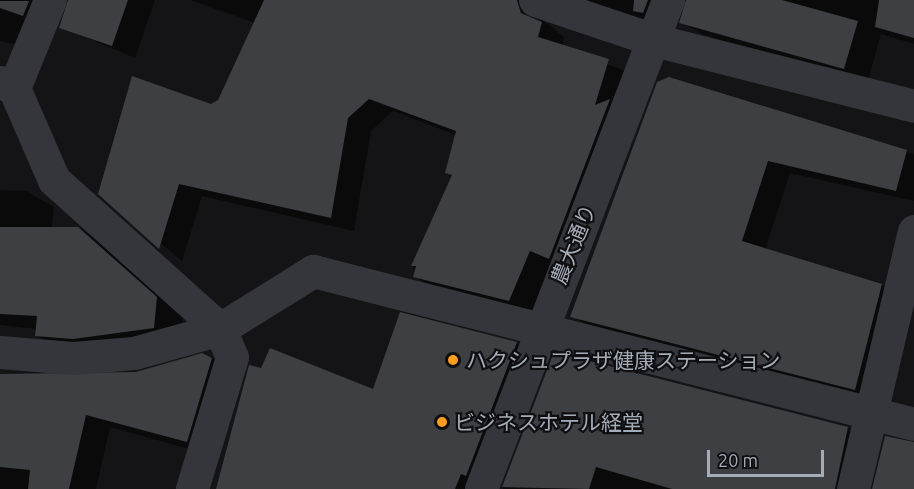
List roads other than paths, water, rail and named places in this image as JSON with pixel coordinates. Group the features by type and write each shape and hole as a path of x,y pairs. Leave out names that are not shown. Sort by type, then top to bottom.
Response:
{"street":[{"path":"50,0 7,85 54,180 220,329 232,357 192,489"},
{"path":"535,0 654,40 914,106"},
{"name":"農大通り","path":"481,489 540,327 668,0"},
{"path":"853,489 914,231"},
{"path":"0,352 73,358 134,353 220,329 313,272 540,327 914,424"}],"place":[{"name":"ハクシュプラザ健康ステーション","path":"453,360"},
{"name":"ビジネスホテル経堂","path":"442,422"}]}
